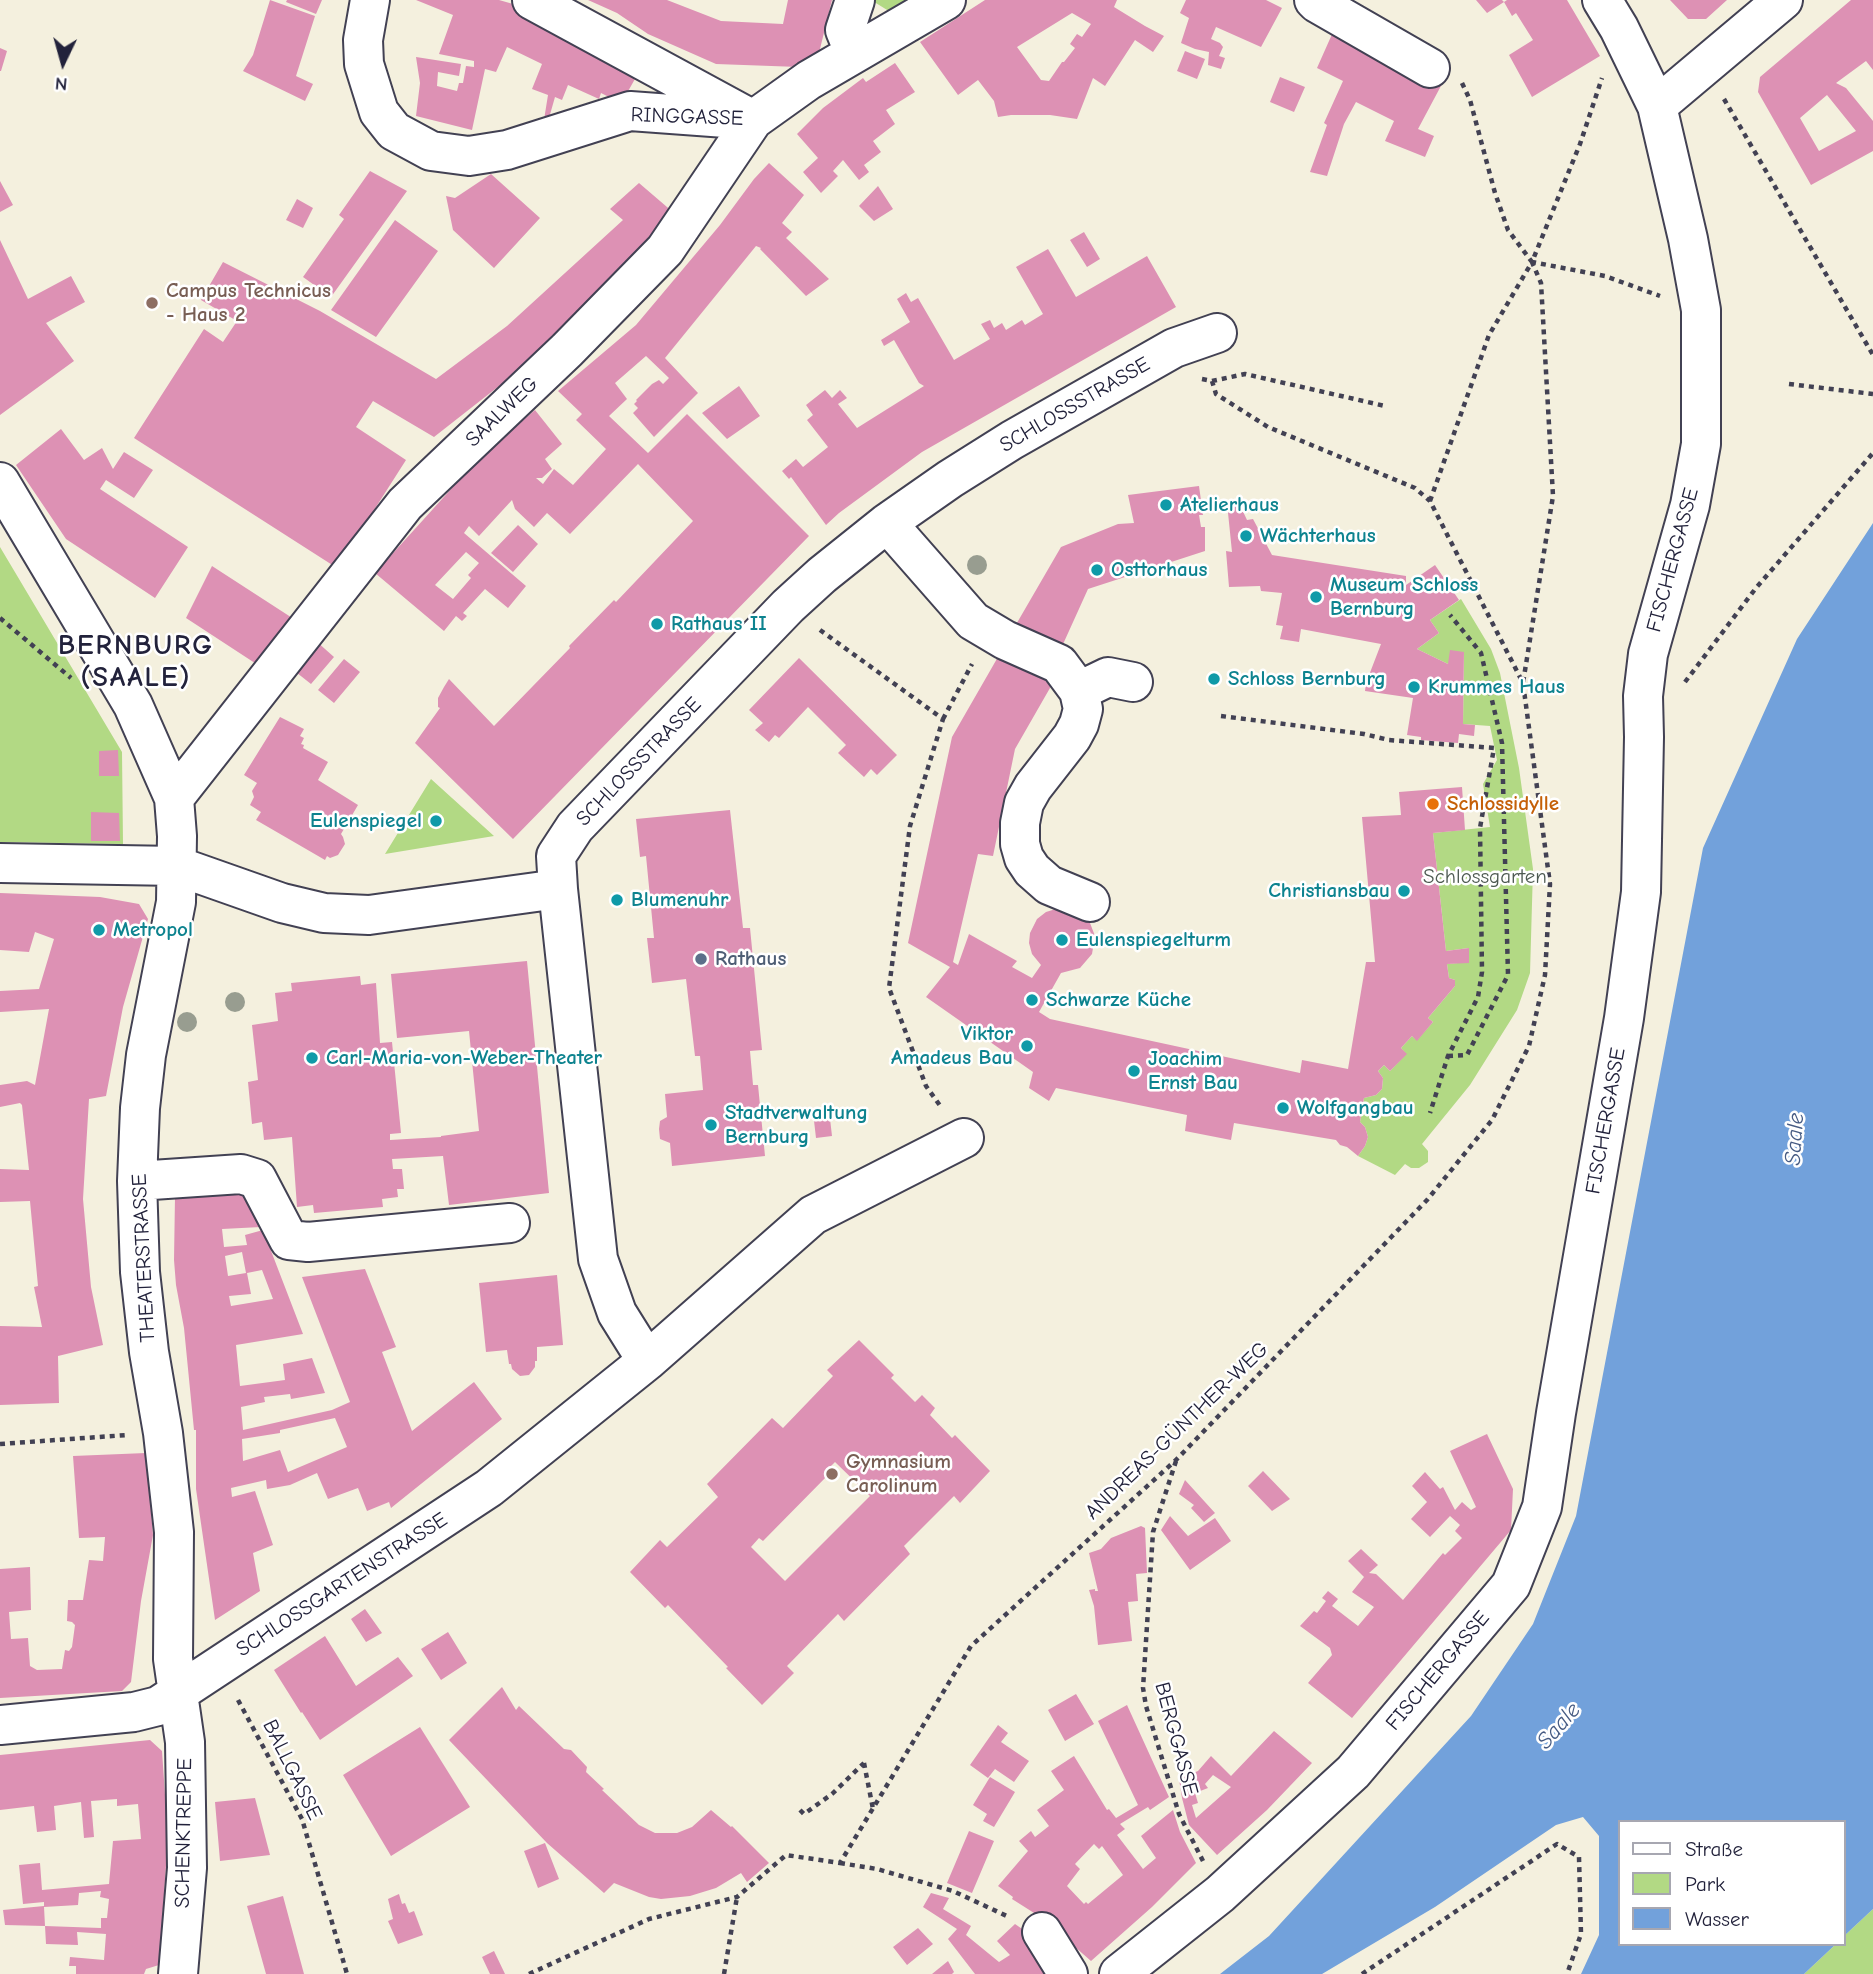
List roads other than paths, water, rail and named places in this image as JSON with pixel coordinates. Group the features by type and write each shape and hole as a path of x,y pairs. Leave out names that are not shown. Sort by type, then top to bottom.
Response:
{"street":[{"name":"RINGGASSE","path":"370,0 363,40 364,64 379,112 394,131 431,151 469,156 507,150 630,111 753,120"},
{"name":"RINGGASSE","path":"532,0 753,120"},
{"path":"854,52 845,30 855,0"},
{"name":"SAALWEG","path":"174,798 405,504 567,350 665,250 753,120 854,52 946,0"},
{"path":"1314,0 1430,68"},
{"path":"1657,106 1783,0"},
{"name":"FISCHERGASSE","path":"1119,1974 1220,1894 1353,1772 1511,1585 1542,1507 1624,1018 1641,892 1643,696 1648,654 1690,505 1701,444 1701,310 1688,239 1657,106 1611,14"},
{"name":"SCHLOSSSTRASSE","path":"558,889 556,856 575,827 788,606 822,575 887,523 1012,440 1174,348 1217,333"},
{"name":"THEATERSTRASSE","path":"0,482 126,693 174,798 177,836 176,902 146,1055 140,1108 137,1181 140,1272 174,1532 173,1659 178,1693"},
{"path":"887,523 972,621 1059,664 1079,691 1083,709 1079,724 1024,803 1020,845 1032,870 1049,885 1090,902"},
{"path":"1079,691 1108,677 1133,682"},
{"path":"0,863 177,866 282,903 324,913 369,915 558,889 598,1259 617,1313 647,1361"},
{"name":"SCHLOSSGARTENSTRASSE","path":"0,1725 135,1712 158,1706 489,1488 647,1361 813,1215 964,1138"},
{"path":"137,1181 241,1174 257,1179 289,1240 308,1242 510,1223"},
{"name":"SCHENKTREPPE","path":"178,1693 185,1742 188,1830 178,1974"},
{"path":"1042,1932 1068,1974"}],"water":[{"name":"Saale","path":"1873,523 1873,1909 1845,1935 1845,1820 1618,1820 1618,1946 1834,1946 1804,1974 1581,1974 1599,1935 1599,1836 1583,1817 1556,1825 1435,1907 1322,1974 1220,1974 1269,1936 1471,1716 1533,1624 1576,1516 1703,848 1797,639"}],"place":[{"name":"Campus Technicus - Haus 2","path":"152,303"},
{"name":"Atelierhaus","path":"1166,505"},
{"name":"Wächterhaus","path":"1246,536"},
{"name":"Osttorhaus","path":"1097,570"},
{"name":"Museum Schloss Bernburg","path":"1316,597"},
{"name":"Rathaus II","path":"657,624"},
{"name":"Schloss Bernburg","path":"1214,679"},
{"name":"Krummes Haus","path":"1414,687"},
{"name":"Schlossidylle","path":"1433,804"},
{"name":"Eulenspiegel","path":"436,821"},
{"name":"Christiansbau","path":"1404,891"},
{"name":"Blumenuhr","path":"617,900"},
{"name":"Metropol","path":"99,930"},
{"name":"Eulenspiegelturm","path":"1062,940"},
{"name":"Rathaus","path":"701,959"},
{"name":"Schwarze Küche","path":"1032,1000"},
{"name":"Viktor Amadeus Bau","path":"1027,1046"},
{"name":"Carl-Maria-von-Weber-Theater","path":"312,1058"},
{"name":"Joachim Ernst Bau","path":"1134,1071"},
{"name":"Wolfgangbau","path":"1283,1108"},
{"name":"Stadtverwaltung Bernburg","path":"711,1125"},
{"name":"Gymnasium Carolinum","path":"832,1474"}],"district":[{"name":"BERNBURG (SAALE)","path":"136,662"}],"park label":[{"name":"Schlossgarten","path":"1485,877"}]}
